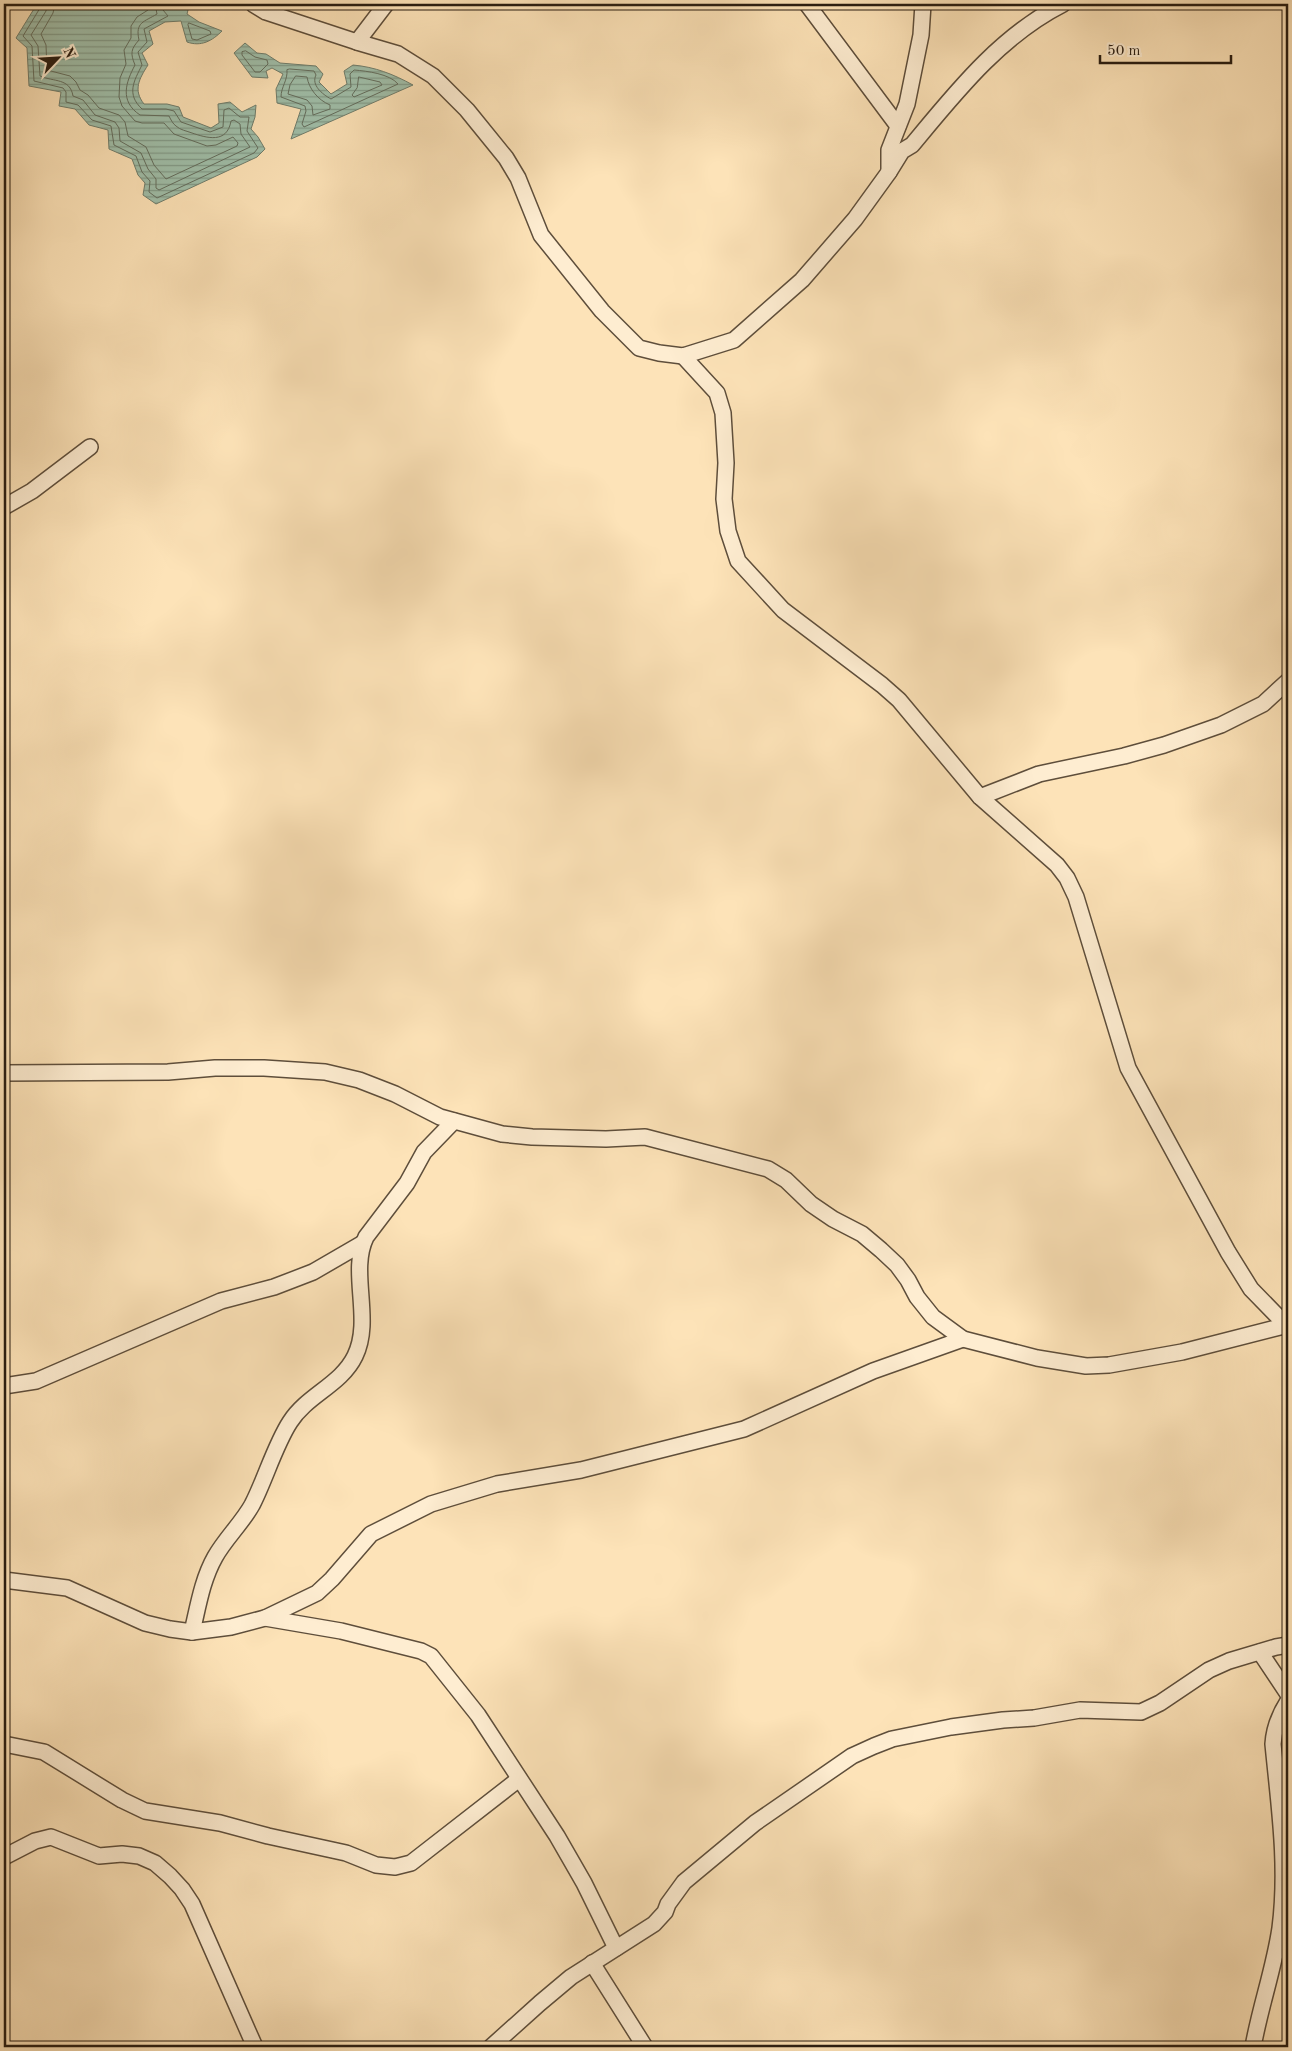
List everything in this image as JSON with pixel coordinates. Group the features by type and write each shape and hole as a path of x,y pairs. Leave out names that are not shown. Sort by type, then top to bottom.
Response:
{"street":[{"path":"253,4 266,12 398,54 433,76 468,110 506,158 518,178 541,235 602,311 639,348 682,356 734,340 802,280 855,219 890,172 902,151 912,145 955,95 1006,42 1038,18 1063,4"},
{"path":"357,42 386,4"},
{"path":"807,4 898,126"},
{"path":"890,172 888,150 908,104 921,35 923,4"},
{"path":"682,356 717,393 723,413 726,463 724,499 728,531 738,561 783,610 899,700 980,797 1057,866 1067,878 1076,897 1128,1068 1246,1282 1287,1326"},
{"path":"4,507 32,491 90,447"},
{"path":"980,797 1038,774 1164,746 1221,725 1263,704 1288,680"},
{"path":"4,1073 168,1072 254,1068 325,1072 359,1080 395,1094 430,1113 502,1134 532,1138 645,1137 768,1169 786,1180 811,1204 832,1219 862,1234 881,1250 908,1280 917,1297 933,1317 963,1339 1037,1358 1094,1366 1109,1365 1182,1352 1287,1326"},
{"path":"192,1632 203,1584 215,1557 252,1506 289,1423 308,1400 347,1370 356,1355 361,1331 362,1303 359,1264 363,1243 378,1219 407,1183 424,1152 454,1121"},
{"path":"4,1386 36,1381 221,1301 274,1287 313,1272 363,1243"},
{"path":"4,1580 67,1588 145,1622 192,1632 231,1627 265,1618 317,1593 332,1579 370,1534 430,1504 497,1484 581,1470 744,1429 873,1371 963,1339"},
{"path":"265,1618 342,1631 421,1651 431,1656 478,1715 557,1836 584,1882 616,1948"},
{"path":"491,2047 540,2003 592,1962 654,1924 684,1882 755,1823 852,1756 892,1739 1003,1720 1034,1718 1080,1710 1141,1712 1160,1703 1209,1670 1229,1661 1288,1645"},
{"path":"1260,1652 1288,1694"},
{"path":"1253,2047 1258,2020 1275,1958 1280,1927 1284,1851 1273,1733 1280,1714 1288,1701"},
{"path":"4,1744 44,1752 122,1800 145,1811 220,1823 268,1836 346,1853 376,1865 395,1867 411,1863 519,1779"},
{"path":"4,1756 26,1748"},
{"path":"4,1857 35,1841 51,1837 99,1856 122,1854 139,1856 155,1863 182,1889 192,1904 255,2047"},
{"path":"592,1962 645,2047"}],"water":[{"path":"37,4 166,4 168,8 177,4 189,6 187,14 199,22 222,31 214,38 197,44 187,42 181,21 165,22 149,31 153,44 142,53 148,65 138,85 141,99 144,104 167,104 179,107 183,117 211,128 219,123 218,104 230,102 242,112 256,105 251,129 265,149 257,157 156,204 143,195 145,183 138,175 132,159 109,149 108,130 89,125 75,109 59,106 61,92 29,86 27,48 16,38"},
{"path":"245,43 257,53 266,54 280,63 316,66 323,74 319,82 331,94 347,84 344,71 353,65 369,67 384,72 413,85 291,139 301,109 277,103 276,89 283,74 272,68 266,71 268,78 252,77 234,53"}]}
